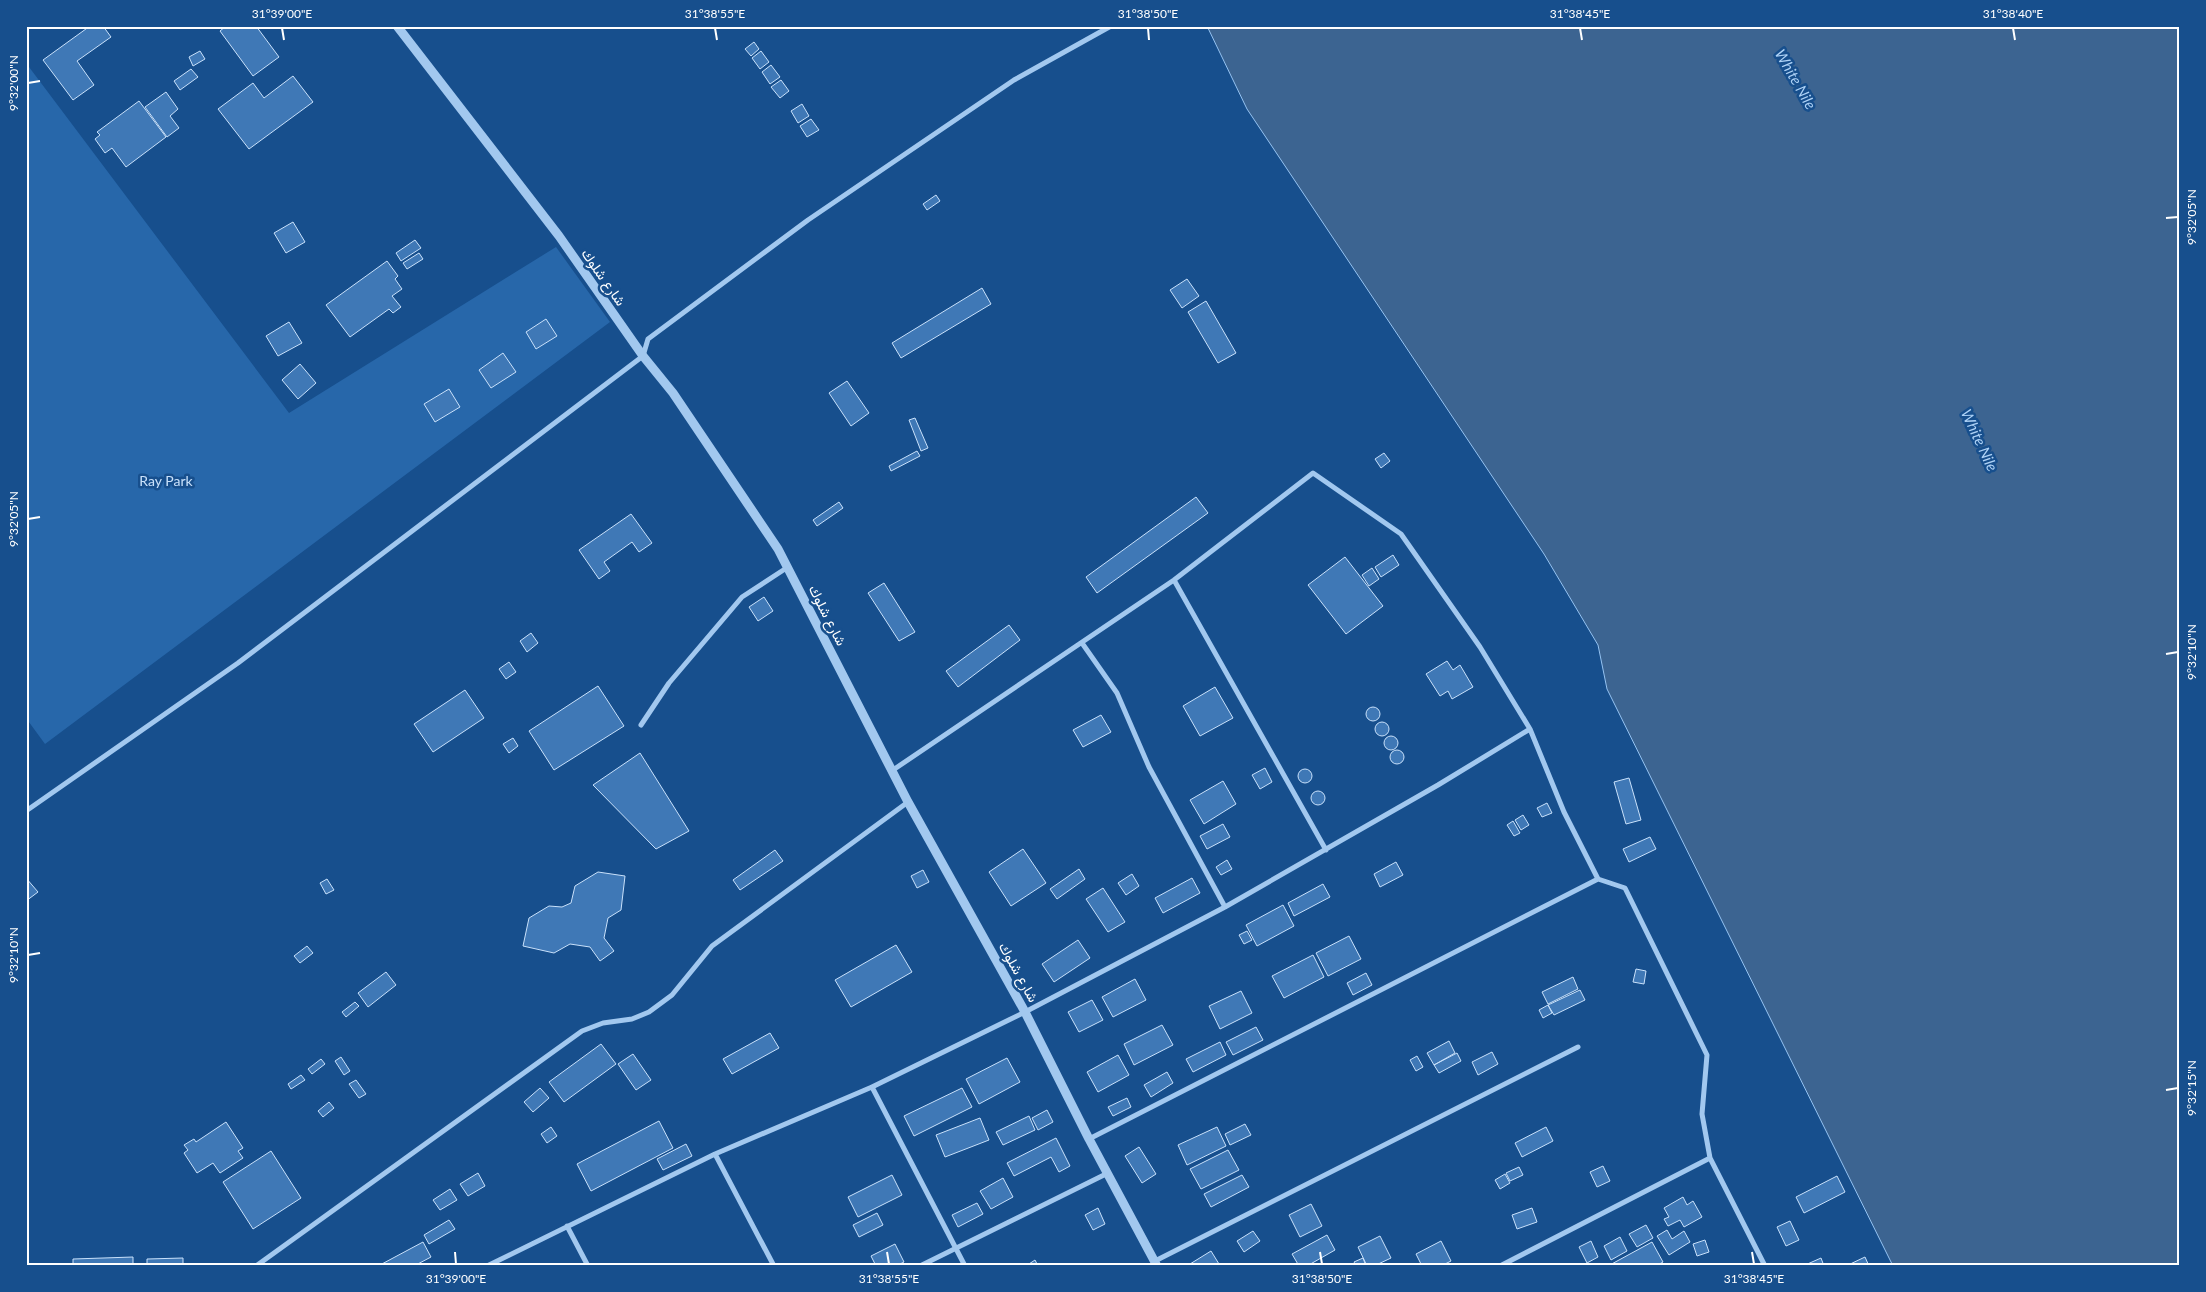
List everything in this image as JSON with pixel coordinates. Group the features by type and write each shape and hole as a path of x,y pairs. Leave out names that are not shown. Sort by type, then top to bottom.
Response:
{"street":[{"name":"شارع شلوك","path":"397,26 559,236 643,356 683,408 778,550 908,802 1026,1012 1089,1139 1156,1263"},
{"path":"26,811 238,663 643,356 648,339 808,220 1014,80 1111,26"},
{"path":"893,770 1174,580 1313,473 1402,534 1480,647 1530,729 1564,812 1598,879 1625,888 1707,1055 1702,1114 1710,1158 1765,1266"},
{"path":"641,725 669,683 742,597 788,567"},
{"path":"1174,580 1326,850"},
{"path":"1082,643 1117,693 1148,767 1225,907"},
{"path":"486,1266 714,1154 872,1087 1026,1012 1225,907 1438,785 1530,729"},
{"path":"256,1266 582,1031 603,1023 632,1019 648,1012 672,995 712,946 908,802"},
{"path":"1089,1139 1598,879"},
{"path":"1156,1263 1578,1046"},
{"path":"872,1087 965,1266"},
{"path":"714,1154 774,1266"},
{"path":"1500,1266 1710,1158"},
{"path":"920,1266 1108,1173"},
{"path":"567,1226 588,1266"}],"green space":[{"name":"Ray Park","path":"26,63 289,413 556,247 610,322 45,744 26,718"}],"water":[{"name":"White Nile","path":"1207,26 2180,26 2180,1266 1893,1266 1607,689 1598,645 1544,554 1247,109"}],"building":[{"path":"90,26 103,26 111,37 77,61 94,85 73,100 43,60"},
{"path":"226,26 256,26 279,57 253,76 220,31"},
{"path":"754,42 759,49 751,56 745,49"},
{"path":"200,51 205,59 193,66 189,57"},
{"path":"761,51 769,62 760,69 752,58"},
{"path":"771,65 780,77 770,84 762,72"},
{"path":"191,69 198,77 180,90 174,81"},
{"path":"293,76 313,102 249,149 218,109 253,83 264,98"},
{"path":"781,80 789,91 780,98 771,87"},
{"path":"166,92 178,109 170,116 179,128 167,137 145,107"},
{"path":"139,101 166,137 126,167 112,148 105,153 95,139 100,135 97,132"},
{"path":"802,104 809,116 798,123 791,111"},
{"path":"811,119 819,130 807,137 800,126"},
{"path":"936,195 940,201 927,210 923,204"},
{"path":"293,222 305,242 286,253 274,233"},
{"path":"415,240 421,248 401,261 396,253"},
{"path":"419,253 423,259 407,269 403,263"},
{"path":"387,261 398,276 395,279 402,289 392,296 401,307 393,313 389,309 350,337 326,305"},
{"path":"1187,279 1199,296 1182,308 1170,290"},
{"path":"982,288 991,304 901,358 892,343"},
{"path":"1206,301 1236,353 1218,363 1188,312"},
{"path":"546,319 557,336 536,349 526,332"},
{"path":"289,322 302,343 278,356 266,336"},
{"path":"503,353 516,372 491,388 479,370"},
{"path":"300,364 316,383 298,399 282,380"},
{"path":"847,381 869,413 851,426 829,393"},
{"path":"449,389 460,407 435,422 424,404"},
{"path":"915,418 928,448 921,451 909,420"},
{"path":"917,451 920,456 891,471 889,466"},
{"path":"1384,453 1390,461 1381,468 1375,459"},
{"path":"1196,497 1208,513 1097,593 1086,577"},
{"path":"839,502 843,508 817,526 813,520"},
{"path":"631,514 652,543 639,552 632,542 604,562 610,571 599,579 579,550"},
{"path":"1393,555 1399,565 1381,577 1375,567"},
{"path":"1345,557 1383,606 1346,634 1308,585"},
{"path":"1372,568 1379,579 1369,586 1362,575"},
{"path":"884,583 915,632 899,641 868,593"},
{"path":"764,597 773,611 758,621 749,607"},
{"path":"1009,625 1020,640 958,687 946,671"},
{"path":"531,633 538,643 527,652 520,641"},
{"path":"1447,661 1453,670 1460,665 1473,687 1452,699 1448,691 1440,696 1426,674"},
{"path":"509,662 516,672 506,679 499,669"},
{"path":"598,686 624,726 554,770 529,731"},
{"path":"1215,687 1233,718 1200,736 1183,706"},
{"path":"465,690 484,718 433,752 414,724"},
{"path":"1373,707 1378,709 1380,714 1378,719 1373,721 1368,719 1366,714 1368,709"},
{"path":"1101,715 1111,732 1083,747 1073,730"},
{"path":"1382,722 1387,724 1389,729 1387,734 1382,736 1377,734 1375,729 1377,724"},
{"path":"1391,736 1396,738 1398,743 1396,748 1391,750 1386,748 1384,743 1386,738"},
{"path":"513,738 518,746 509,753 503,744"},
{"path":"1397,750 1402,752 1404,757 1402,762 1397,764 1392,762 1390,757 1392,752"},
{"path":"640,753 689,831 656,849 593,785"},
{"path":"1265,768 1272,782 1260,789 1252,775"},
{"path":"1305,769 1310,771 1312,776 1310,781 1305,783 1300,781 1298,776 1300,771"},
{"path":"1629,778 1641,820 1626,824 1614,782"},
{"path":"1223,781 1236,804 1204,824 1190,800"},
{"path":"1318,791 1323,793 1325,798 1323,803 1318,805 1313,803 1311,798 1313,793"},
{"path":"1547,803 1552,813 1542,817 1537,808"},
{"path":"1523,815 1529,825 1521,830 1515,820"},
{"path":"1513,821 1520,833 1514,836 1507,825"},
{"path":"1223,824 1230,837 1207,849 1200,836"},
{"path":"1650,837 1656,849 1629,862 1623,849"},
{"path":"1023,849 1046,883 1011,906 989,872"},
{"path":"775,850 783,861 740,890 733,880"},
{"path":"1227,860 1232,869 1221,875 1216,867"},
{"path":"1396,862 1403,875 1380,887 1374,874"},
{"path":"1079,869 1085,879 1057,899 1050,889"},
{"path":"923,870 929,882 917,888 911,876"},
{"path":"598,872 625,876 621,910 608,918 604,938 614,951 600,961 590,947 570,944 554,953 523,946 529,918 549,906 562,907 571,903 575,886"},
{"path":"1132,874 1139,886 1126,895 1118,883"},
{"path":"26,878 38,892 26,901"},
{"path":"1192,878 1200,893 1163,913 1155,898"},
{"path":"327,879 334,890 326,894 320,883"},
{"path":"1323,884 1330,897 1294,916 1288,903"},
{"path":"1103,888 1125,922 1108,932 1086,899"},
{"path":"1283,905 1294,926 1257,946 1246,925"},
{"path":"1247,931 1252,940 1244,944 1239,935"},
{"path":"1349,936 1361,959 1328,976 1316,953"},
{"path":"1078,940 1090,958 1054,982 1042,964"},
{"path":"896,945 912,972 851,1007 835,980"},
{"path":"307,946 313,953 300,963 294,956"},
{"path":"1313,955 1324,977 1284,998 1272,976"},
{"path":"1636,969 1646,971 1644,984 1633,982"},
{"path":"386,972 396,985 368,1007 358,993"},
{"path":"1366,973 1372,985 1353,995 1347,983"},
{"path":"1573,977 1578,989 1548,1004 1542,992"},
{"path":"1135,979 1146,1000 1113,1017 1102,997"},
{"path":"1580,990 1585,1000 1554,1015 1548,1005"},
{"path":"1241,991 1252,1013 1220,1029 1209,1006"},
{"path":"1092,1000 1103,1020 1079,1032 1068,1012"},
{"path":"355,1002 359,1006 346,1017 342,1012"},
{"path":"1548,1005 1552,1013 1543,1018 1539,1010"},
{"path":"1162,1025 1173,1045 1134,1065 1124,1044"},
{"path":"1256,1027 1263,1040 1233,1055 1226,1042"},
{"path":"770,1033 779,1048 732,1074 723,1059"},
{"path":"1449,1041 1455,1053 1434,1065 1427,1053"},
{"path":"1220,1042 1226,1055 1193,1072 1186,1059"},
{"path":"601,1044 616,1064 564,1102 549,1082"},
{"path":"1492,1052 1498,1064 1478,1075 1472,1062"},
{"path":"1457,1053 1461,1061 1439,1073 1434,1065"},
{"path":"633,1054 651,1080 636,1090 618,1064"},
{"path":"1118,1055 1129,1075 1098,1092 1087,1072"},
{"path":"1417,1056 1423,1067 1416,1071 1410,1060"},
{"path":"341,1057 350,1071 344,1075 335,1061"},
{"path":"1007,1058 1020,1082 979,1104 966,1079"},
{"path":"321,1059 325,1064 312,1074 308,1069"},
{"path":"1167,1072 1173,1083 1151,1097 1144,1085"},
{"path":"301,1075 305,1080 291,1089 288,1084"},
{"path":"356,1080 366,1094 359,1098 349,1084"},
{"path":"540,1088 549,1098 533,1112 524,1102"},
{"path":"962,1088 972,1107 914,1136 904,1116"},
{"path":"1127,1098 1131,1107 1113,1116 1108,1107"},
{"path":"329,1102 334,1108 323,1117 318,1111"},
{"path":"1047,1110 1053,1122 1038,1130 1032,1118"},
{"path":"1029,1116 1035,1130 1003,1145 996,1132"},
{"path":"980,1118 989,1140 945,1157 936,1135"},
{"path":"659,1121 673,1148 591,1191 577,1164"},
{"path":"226,1122 243,1148 238,1151 243,1158 220,1173 213,1163 197,1173 184,1153 188,1150 184,1145 194,1139 196,1142"},
{"path":"1245,1124 1251,1135 1230,1145 1225,1134"},
{"path":"551,1127 557,1136 547,1143 541,1134"},
{"path":"1217,1127 1226,1146 1187,1165 1178,1145"},
{"path":"1546,1127 1553,1141 1522,1157 1515,1143"},
{"path":"1056,1138 1070,1166 1059,1172 1051,1157 1014,1176 1007,1163"},
{"path":"686,1144 692,1156 663,1170 657,1159"},
{"path":"1139,1147 1156,1174 1142,1183 1125,1156"},
{"path":"1228,1150 1239,1170 1201,1189 1190,1169"},
{"path":"271,1151 301,1198 253,1229 223,1182"},
{"path":"1603,1166 1610,1181 1597,1187 1590,1172"},
{"path":"1519,1167 1523,1175 1510,1181 1506,1173"},
{"path":"478,1173 485,1186 468,1196 460,1184"},
{"path":"1505,1174 1510,1183 1500,1189 1495,1180"},
{"path":"892,1175 902,1195 858,1217 848,1197"},
{"path":"1242,1175 1249,1187 1211,1207 1204,1194"},
{"path":"1837,1176 1845,1192 1804,1213 1796,1197"},
{"path":"1003,1178 1013,1197 991,1209 980,1191"},
{"path":"450,1189 457,1200 440,1210 433,1200"},
{"path":"1683,1197 1687,1205 1693,1201 1702,1217 1684,1227 1680,1220 1668,1226 1664,1219 1669,1217 1664,1208"},
{"path":"977,1203 983,1214 958,1227 952,1215"},
{"path":"1311,1204 1322,1226 1300,1237 1289,1215"},
{"path":"1098,1208 1105,1224 1093,1230 1085,1215"},
{"path":"1532,1208 1537,1222 1517,1229 1512,1215"},
{"path":"877,1213 883,1225 859,1237 853,1225"},
{"path":"449,1220 455,1229 429,1244 424,1235"},
{"path":"1790,1221 1799,1240 1786,1246 1777,1227"},
{"path":"1646,1225 1653,1238 1637,1247 1629,1234"},
{"path":"1667,1230 1672,1239 1684,1231 1690,1242 1669,1255 1657,1236"},
{"path":"1253,1231 1260,1241 1244,1252 1237,1241"},
{"path":"1327,1235 1335,1250 1307,1266 1299,1266 1292,1254"},
{"path":"1380,1236 1391,1258 1374,1266 1367,1266 1358,1247"},
{"path":"1620,1237 1627,1251 1611,1260 1604,1246"},
{"path":"1705,1240 1709,1252 1697,1256 1693,1244"},
{"path":"1441,1241 1451,1261 1441,1266 1422,1266 1416,1254"},
{"path":"1591,1241 1598,1257 1587,1263 1579,1247"},
{"path":"423,1242 431,1257 414,1266 380,1265"},
{"path":"1652,1242 1663,1262 1656,1266 1608,1266"},
{"path":"895,1244 904,1262 896,1266 876,1266 871,1256"},
{"path":"1211,1251 1219,1264 1215,1266 1191,1266 1190,1264"},
{"path":"133,1257 133,1266 73,1266 73,1259"},
{"path":"1865,1257 1869,1266 1846,1266"},
{"path":"183,1258 183,1266 147,1266 147,1259"},
{"path":"1363,1258 1366,1266 1356,1266 1354,1262"},
{"path":"1821,1258 1824,1266 1803,1266"},
{"path":"1035,1260 1038,1266 1026,1266"}]}
